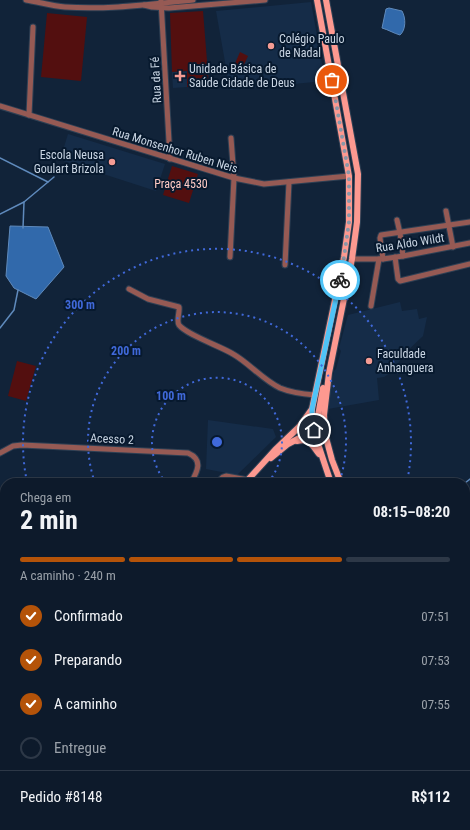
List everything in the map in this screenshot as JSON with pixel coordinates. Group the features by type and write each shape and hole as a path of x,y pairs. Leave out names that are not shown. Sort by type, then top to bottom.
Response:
{"main road":[{"path":"318,0 349,176 349,222 344,257 312,409 314,430 329,478"},
{"path":"326,0 358,174 357,222 352,259 331,362 324,405 325,434 332,460 339,478"},
{"path":"338,290 336,313 340,320"},
{"path":"329,334 332,334 333,336 331,362"},
{"path":"266,461 278,454 288,444 314,430 318,422 320,402 329,373"},
{"path":"250,478 275,450 299,427 312,409"},
{"path":"293,441 303,440 311,443 322,458"}],"street":[{"path":"26,0 65,7 143,5 161,8 210,3 265,0"},
{"path":"143,5 161,1 193,0"},
{"name":"Rua da Fé","path":"161,1 170,159"},
{"path":"29,115 33,27"},
{"name":"Rua Monsenhor Ruben Neis","path":"0,106 234,178 264,184 349,176"},
{"path":"230,257 234,178 231,138"},
{"path":"285,265 290,182"},
{"path":"446,211 453,246"},
{"path":"397,220 403,256"},
{"path":"371,306 381,259 380,236 470,222"},
{"name":"Rua Aldo Wildt","path":"352,259 381,259 470,243"},
{"path":"395,257 398,279 400,281 470,264"},
{"path":"129,289 148,299 179,307 178,322 180,326 192,334 232,353 278,386 288,391 300,394 316,395"},
{"name":"Acesso 2","path":"0,453 13,446 22,444 188,453 193,455 198,464 198,470 194,478"},
{"path":"222,478 226,476 234,478"}],"shaded area":[{"name":"Colégio Paulo de Nadal","path":"311,2 325,81 230,90 216,11"},
{"name":"Unidade Básica de Saúde Cidade de Deus","path":"187,71 187,87 173,88 172,72"},
{"name":"Escola Neusa Goulart Brizola","path":"68,134 165,164 156,191 60,160"},
{"name":"Faculdade Anhanguera","path":"400,302 402,311 417,309 419,319 427,317 423,336 405,353 393,371 384,377 377,378 379,400 328,409 329,393 334,371 336,369 341,351 339,348 348,315"},
{"path":"208,420 273,429 276,437 237,475 206,469"}],"green space":[{"path":"203,11 209,86 187,87 187,71 172,72 170,13"},
{"path":"47,13 87,17 81,81 41,77"},
{"path":"240,52 248,56 241,71 233,68"},
{"name":"Praça 4530","path":"172,166 198,174 189,203 163,195"},
{"path":"17,361 36,366 26,401 8,396"}],"water":[{"path":"389,8 402,11 405,20 402,33 400,35 382,28 386,9"},
{"path":"10,226 48,227 64,267 36,299 14,288 6,276"}],"waterway":[{"path":"0,158 48,182"},
{"path":"0,214 24,202 54,177"},
{"path":"23,228 24,202"},
{"path":"0,328 14,310 18,290"}],"way so far":[{"path":"332,80 349,176 349,222 340,280"}],"place":[{"name":"Colégio Paulo de Nadal","path":"271,46"},
{"name":"Unidade Básica de Saúde Cidade de Deus","path":"180,76"},
{"name":"Escola Neusa Goulart Brizola","path":"112,162"},
{"name":"Faculdade Anhanguera","path":"369,361"}],"route":[{"path":"314,430 312,426 312,409 340,280"}]}
